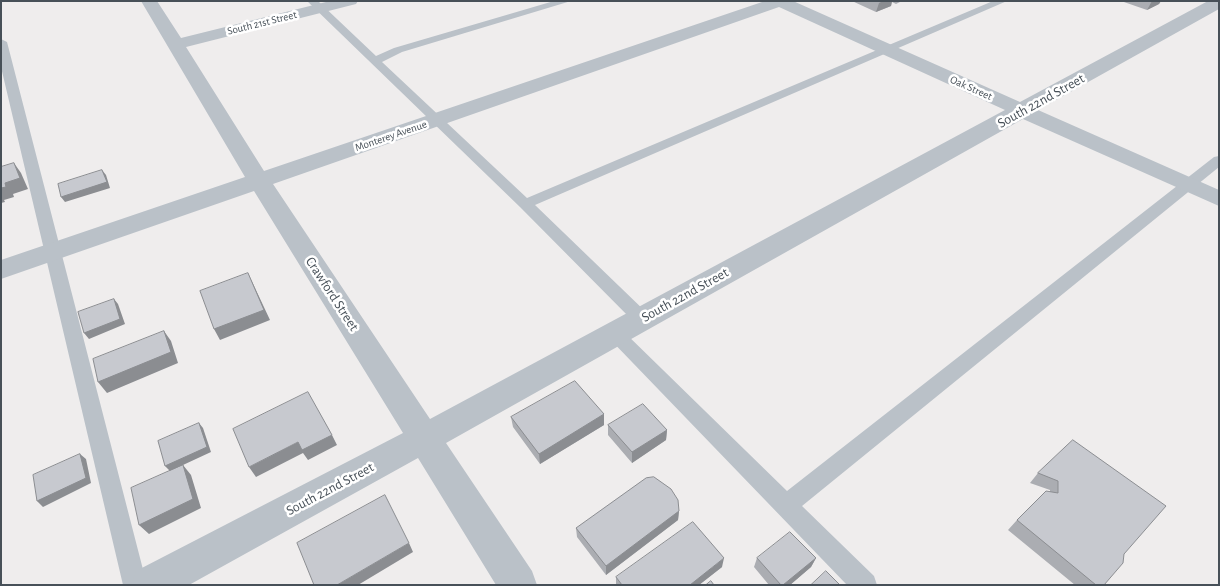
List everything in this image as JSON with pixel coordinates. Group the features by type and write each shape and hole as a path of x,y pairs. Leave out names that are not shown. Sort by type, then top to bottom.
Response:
{"street":[{"name":"Crawford Street","path":"149,1 259,181 518,585"},
{"name":"South 21st Street","path":"175,45 316,5 350,1"},
{"name":"Oak Street","path":"780,1 1219,199"},
{"name":"Monterey Avenue","path":"1,270 780,1"},
{"name":"South 22nd Street","path":"150,585 425,438 1219,2"}],"lane":[{"path":"374,61 398,50 566,1"},
{"path":"526,204 1002,1"},
{"path":"316,5 526,204 642,319"},
{"path":"1,42 135,585"},
{"path":"785,506 1219,160"},
{"path":"614,334 865,585"}],"building":[{"path":"14,163 20,178 5,183 6,187 1,188 1,167"},
{"path":"102,170 107,182 61,197 58,184"},
{"path":"248,273 264,310 214,329 200,291"},
{"path":"114,299 120,319 84,333 78,312"},
{"path":"164,331 171,352 98,382 93,359"},
{"path":"575,381 604,414 539,454 511,417"},
{"path":"308,392 332,435 302,450 298,442 249,467 233,429"},
{"path":"643,404 667,430 632,452 608,425"},
{"path":"199,423 207,447 165,466 158,441"},
{"path":"1073,440 1166,506 1124,554 1123,563 1104,585 1096,585 1017,520 1046,491 1058,493 1058,481 1038,473"},
{"path":"80,454 86,478 37,501 33,475"},
{"path":"183,465 193,499 139,525 131,488"},
{"path":"654,477 671,489 678,500 679,511 606,566 576,528 646,478"},
{"path":"385,495 409,543 337,585 314,585 297,543"},
{"path":"693,522 724,558 690,585 622,585 616,577"},
{"path":"790,532 816,558 781,585 757,558"},
{"path":"826,571 840,585 811,585"},
{"path":"711,581 714,585 706,585"}]}
